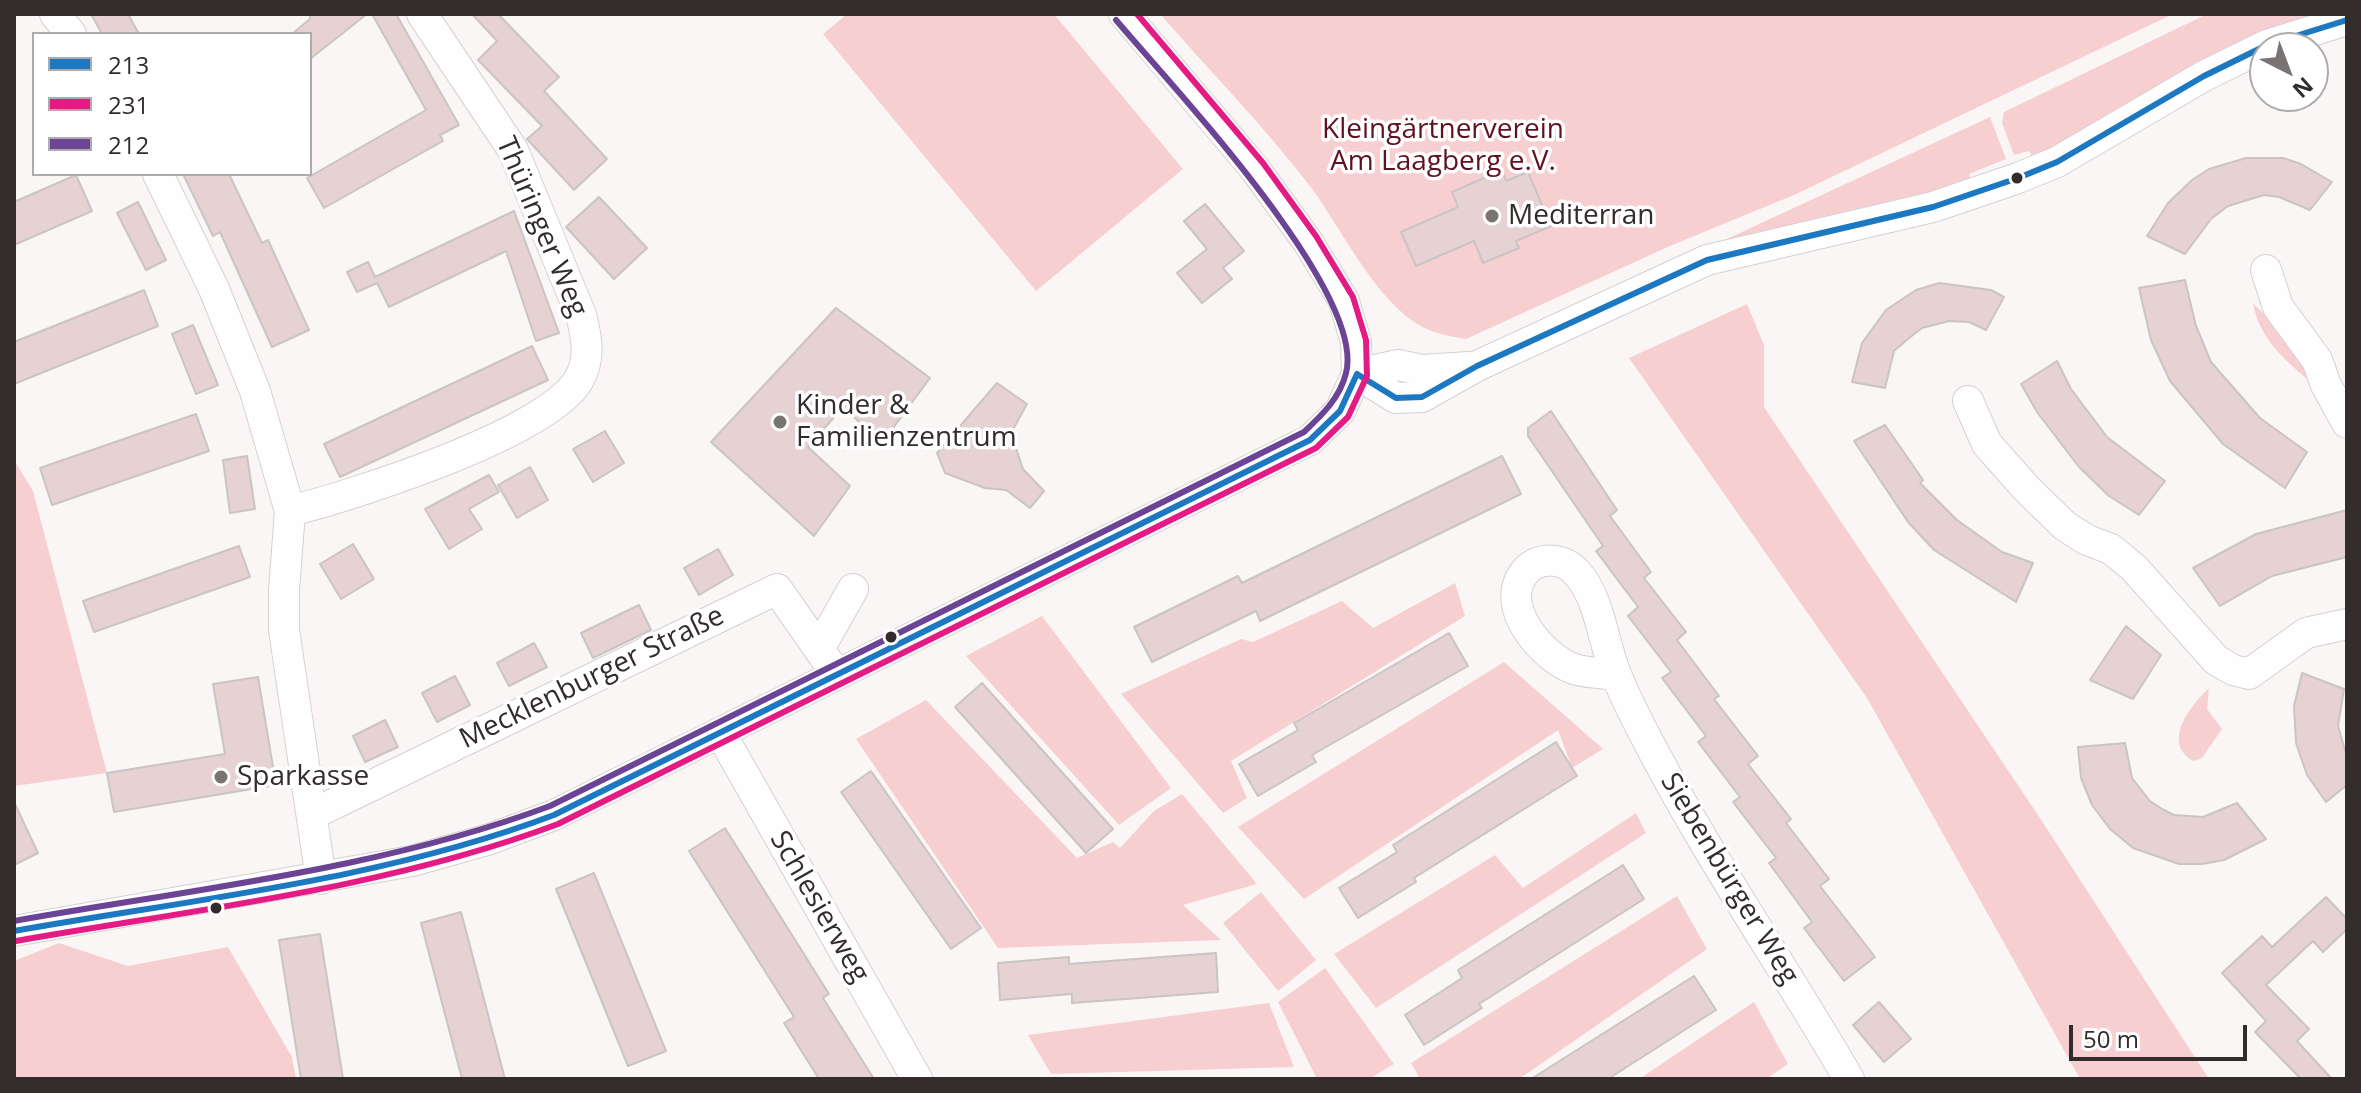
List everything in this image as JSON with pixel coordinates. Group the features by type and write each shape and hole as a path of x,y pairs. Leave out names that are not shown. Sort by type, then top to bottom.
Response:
{"street":[{"path":"55,14 69,32"},
{"name":"Thüringer Weg","path":"290,511 349,497 442,461 547,412 566,396 586,363 587,337 581,315 513,150 422,14"},
{"path":"14,931 88,915 321,879 412,861 490,839 554,815 1310,440 1340,411 1357,374 1356,342 1351,320 1333,282 1255,169 1124,14"},
{"path":"1357,374 1398,365 1422,370 1477,366 1707,260 1933,207 2008,183 2057,162 2204,76 2267,45 2347,20"},
{"path":"159,176 214,289 255,391 290,511 284,630 321,879"},
{"path":"2266,270 2278,307 2288,325 2317,360 2326,385 2347,423"},
{"path":"1968,401 1987,444 2037,498 2065,526 2087,540 2111,549 2134,568 2216,660 2233,670 2249,674 2306,633 2347,624"},
{"name":"Mecklenburger Straße","path":"313,814 777,589 837,675"},
{"path":"819,649 853,589"},
{"name":"Siebenbürger Weg","path":"1616,675 1665,772 1849,1079"},
{"name":"Schlesierweg","path":"721,734 917,1079"}],"green space":[{"path":"847,14 1054,14 1183,169 1036,291 823,34"},
{"name":"Kleingärtnerverein Am Laagberg e.V.","path":"1160,14 2173,14 1794,195 1670,246 1466,339 1426,329 1398,309 1369,275 1289,159"},
{"path":"2207,14 2312,14 2267,32 2249,32 2249,39 2227,48 2087,131 2033,158 2029,151 2014,155 2002,123 2004,112"},
{"path":"1990,117 2006,159 1969,174 1971,182 1945,191 1716,244"},
{"path":"2253,303 2299,351 2319,389 2269,341"},
{"path":"1747,304 1764,345 1764,407 2040,818 2209,1079 2080,1079 1867,698 1629,358"},
{"path":"14,460 33,491 107,773 14,786"},
{"path":"1455,583 1465,616 1231,761 1247,798 1223,813 1121,694 1241,639 1253,642 1342,601 1373,628"},
{"path":"1042,616 1171,788 1119,825 966,656"},
{"path":"1504,662 1603,749 1572,768 1558,730 1304,899 1238,827"},
{"path":"2209,688 2207,709 2222,729 2202,758 2193,761 2179,744 2179,734 2194,704"},
{"path":"926,700 1077,858 1113,842 1120,848 1154,811 1182,794 1257,884 1183,905 1221,940 998,948 856,739"},
{"path":"1636,813 1646,833 1376,1008 1334,954 1495,855 1523,888"},
{"path":"1261,892 1316,960 1278,991 1223,923"},
{"path":"1677,896 1707,949 1519,1079 1420,1079 1411,1063"},
{"path":"59,943 128,966 228,947 292,1057 296,1079 14,1079 14,961"},
{"path":"1325,968 1394,1064 1369,1079 1317,1079 1278,1002"},
{"path":"1754,1002 1788,1064 1766,1079 1639,1079"},
{"path":"1269,1003 1294,1067 1051,1074 1028,1035"}],"building":[{"path":"91,14 128,14 138,32 101,32"},
{"path":"310,14 367,14 312,57 312,32 294,32 310,19"},
{"path":"372,14 396,14 459,125 440,135 443,141 324,208 307,178 426,110"},
{"path":"472,14 498,14 559,77 544,91 607,159 574,190 527,139 542,126 478,60 497,41"},
{"path":"2246,158 2283,158 2301,164 2332,182 2310,210 2279,197 2264,195 2228,206 2211,219 2185,254 2147,236 2168,203 2192,180 2209,169"},
{"name":"Mediterran","path":"1502,170 1506,181 1528,172 1551,226 1516,241 1519,248 1483,263 1474,241 1416,266 1401,232 1458,207 1452,192"},
{"path":"76,176 92,211 14,245 14,202"},
{"path":"184,176 230,176 262,243 268,240 309,330 272,347 220,232 213,236"},
{"path":"599,197 647,248 614,279 566,227"},
{"path":"138,202 166,260 146,270 117,213"},
{"path":"1205,204 1244,251 1223,268 1232,279 1202,303 1177,273 1207,249 1184,221"},
{"path":"514,211 559,333 536,341 506,251 389,307 377,283 357,292 347,272 368,262 375,277"},
{"path":"2185,280 2196,326 2211,362 2260,418 2307,452 2285,488 2223,444 2170,381 2151,340 2139,288"},
{"path":"1939,283 1991,290 2004,297 1986,330 1969,322 1949,321 1922,328 1894,351 1885,388 1852,382 1862,343 1886,310 1916,290"},
{"path":"144,290 158,326 14,384 14,342"},
{"name":"Kinder & Familienzentrum","path":"836,308 930,378 882,443 843,407 808,447 850,486 814,536 711,442"},
{"path":"193,325 218,385 196,394 172,334"},
{"path":"532,346 548,380 340,477 324,444"},
{"path":"2057,361 2071,389 2107,437 2165,481 2139,515 2109,496 2079,467 2037,412 2021,384"},
{"path":"997,383 1027,404 1011,433 1023,469 1044,491 1030,508 1006,490 985,488 945,473 937,453"},
{"path":"1551,411 1617,510 1610,516 1651,572 1644,578 1686,632 1677,640 1719,696 1714,699 1758,756 1748,764 1791,819 1786,823 1829,879 1820,886 1875,957 1844,981 1804,928 1812,922 1769,863 1776,858 1733,802 1740,797 1698,742 1706,736 1662,678 1671,672 1628,616 1638,607 1596,551 1603,546 1528,436 1528,428"},
{"path":"196,414 209,451 52,505 40,468"},
{"path":"1885,425 1923,480 1920,483 1957,520 2002,552 2033,563 2016,602 1934,550 1908,522 1854,441"},
{"path":"605,431 624,463 593,482 573,449"},
{"path":"247,456 255,509 230,513 223,460"},
{"path":"1502,456 1521,494 1260,621 1256,611 1152,662 1134,627 1238,576 1242,583"},
{"path":"530,467 548,500 517,518 498,485"},
{"path":"489,475 499,492 469,509 482,529 449,549 425,509"},
{"path":"2347,510 2347,557 2272,576 2220,606 2193,568 2256,534"},
{"path":"353,544 374,579 341,599 320,564"},
{"path":"239,546 250,577 94,632 83,601"},
{"path":"718,549 733,575 699,595 684,568"},
{"path":"639,605 651,630 593,658 581,633"},
{"path":"2126,626 2161,655 2133,699 2090,680"},
{"path":"1449,633 1468,666 1312,755 1316,762 1258,796 1239,764 1298,730 1294,723"},
{"path":"534,643 547,667 509,686 497,663"},
{"path":"2302,673 2344,689 2338,726 2347,757 2347,785 2326,802 2307,775 2296,743 2294,706"},
{"path":"455,676 470,705 437,722 422,693"},
{"path":"258,677 276,785 114,812 107,773 225,754 213,684"},
{"path":"982,683 1113,829 1086,853 955,707"},
{"path":"385,720 398,747 365,762 353,736"},
{"path":"1556,742 1577,776 1414,878 1416,882 1358,918 1339,888 1397,852 1393,845"},
{"path":"2125,743 2132,778 2150,801 2174,815 2203,817 2237,803 2266,839 2224,860 2202,864 2179,864 2133,848 2110,829 2092,805 2081,778 2078,747"},
{"path":"871,771 981,928 951,949 841,792"},
{"path":"14,802 38,853 14,865"},
{"path":"725,828 829,994 823,998 874,1079 819,1079 784,1023 794,1017 689,851"},
{"path":"1623,865 1644,899 1479,1004 1482,1008 1424,1045 1405,1015 1462,978 1458,970"},
{"path":"594,873 666,1051 628,1066 556,889"},
{"path":"2326,897 2347,919 2347,929 2323,952 2313,941 2266,985 2309,1029 2297,1041 2332,1079 2301,1079 2255,1032 2266,1021 2222,973 2262,936 2272,947"},
{"path":"461,912 505,1079 462,1079 421,923"},
{"path":"320,934 343,1079 301,1079 279,940"},
{"path":"1216,953 1218,992 1072,1003 1072,994 1000,1000 998,963 1069,957 1069,964"},
{"path":"1694,976 1716,1010 1608,1079 1531,1079"},
{"path":"1879,1002 1911,1039 1884,1062 1853,1025"}],"transit line":[{"name":"231","path":"16,941 358,881 426,865 558,824 1316,448 1348,417 1367,376 1366,340 1353,297 1316,236 1263,163 1137,14"},
{"name":"212","path":"14,921 352,862 485,828 550,806 1304,432 1335,398 1346,373 1344,337 1327,293 1297,243 1259,190 1116,20"},
{"name":"213","path":"1357,374 1396,398 1422,397 1477,366 1707,260 1933,207 2018,178 2057,162 2204,76 2267,45 2347,20"},
{"name":"213","path":"14,931 355,872 423,856 554,815 1310,440 1340,411 1357,374"}],"place":[{"name":"Mediterran","path":"1492,216"},
{"name":"Kinder & Familienzentrum","path":"780,422"},
{"name":"Sparkasse","path":"221,777"}]}
